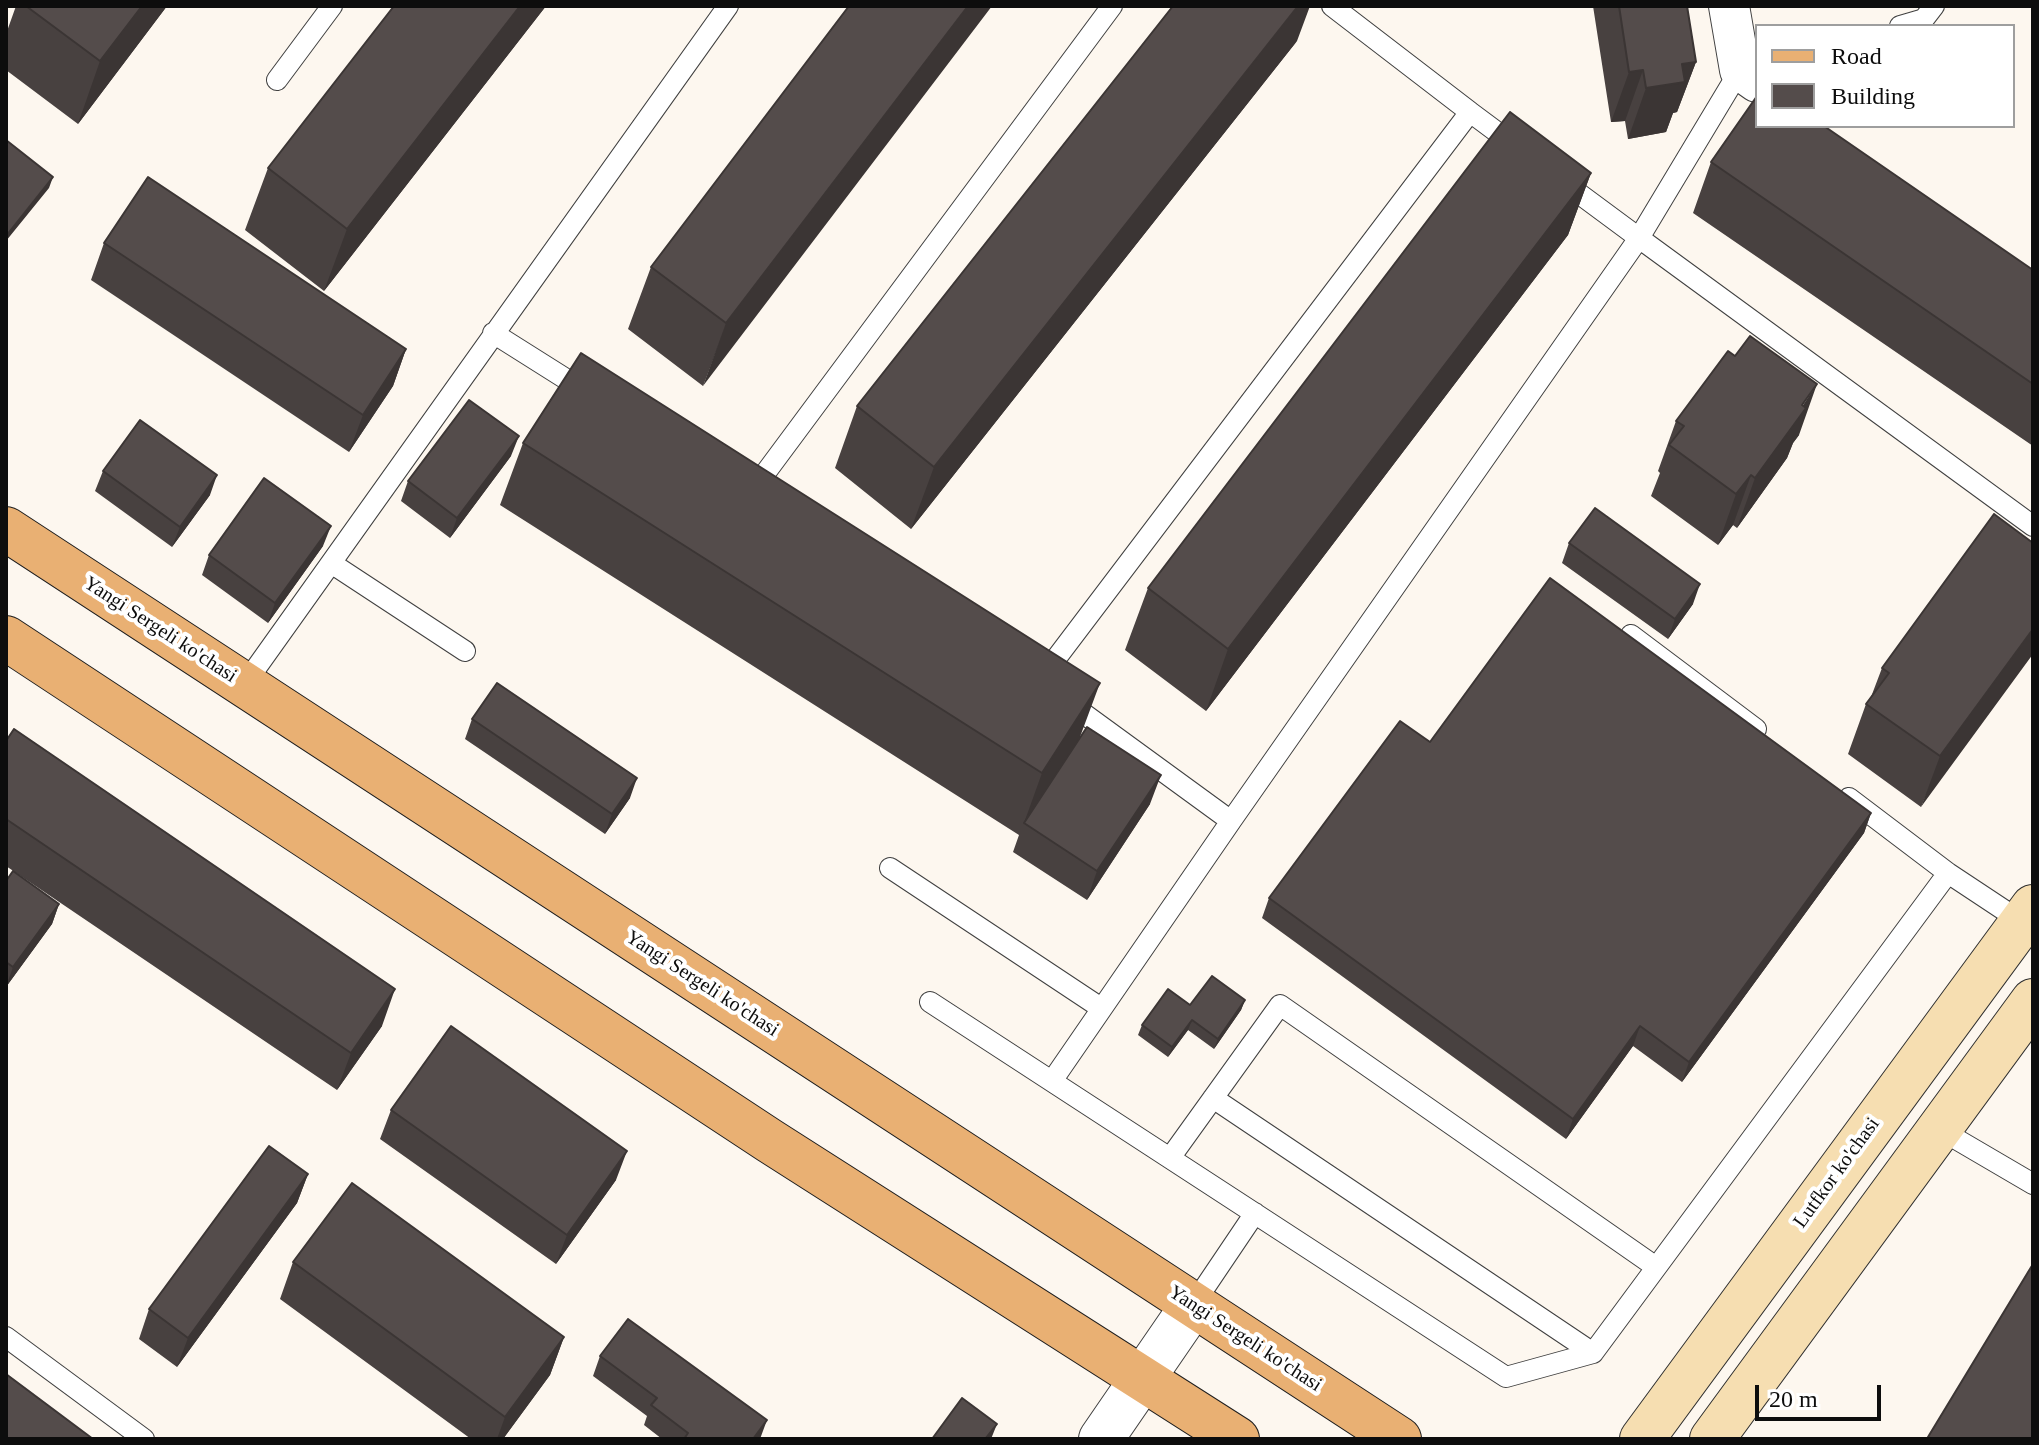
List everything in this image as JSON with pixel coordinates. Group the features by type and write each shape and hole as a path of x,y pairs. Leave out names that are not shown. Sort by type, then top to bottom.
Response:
{"main road":[{"name":"Yangi Sergeli ko'chasi","path":"6,529 1399,1439"},
{"path":"6,638 770,1141 1237,1439"},
{"name":"Lutfkor ko'chasi","path":"1642,1439 2027,915"},
{"path":"1712,1439 2033,1001"}],"street":[{"path":"1729,6 1751,73"},
{"path":"1101,1439 1193,1305"}],"lane":[{"path":"277,80 332,6"},
{"path":"244,685 728,6"},
{"path":"749,496 1112,6"},
{"path":"1332,6 1639,238 2033,526"},
{"path":"1907,24 1924,19 1934,6"},
{"path":"1052,1081 1751,73"},
{"path":"1231,821 1033,677 1470,112"},
{"path":"493,333 601,401"},
{"path":"331,563 465,651"},
{"path":"1631,635 1770,740"},
{"path":"1834,787 1948,873 2027,915"},
{"path":"890,868 1101,1008"},
{"path":"930,1002 1506,1377 1593,1353 1948,873"},
{"path":"1170,1158 1280,1005 1656,1267"},
{"path":"1213,1098 1593,1353"},
{"path":"1939,1129 2033,1184"},
{"path":"1193,1305 1255,1213"},
{"path":"6,1337 144,1439"}],"building":[{"path":"26,6 142,6 100,61"},
{"path":"394,6 520,6 347,229 268,168"},
{"path":"849,6 968,6 726,323 651,267"},
{"path":"1173,6 1298,6 934,467 857,406"},
{"path":"1619,6 1687,6 1696,62 1682,64 1685,82 1646,88 1643,70 1629,72"},
{"path":"1755,99 1755,128 1827,128 2033,270 2033,384 1711,162"},
{"path":"1510,112 1591,173 1228,649 1148,588"},
{"path":"6,140 53,177 6,236"},
{"path":"148,177 406,349 363,415 104,243"},
{"path":"1750,336 1817,384 1802,405 1806,408 1755,478 1751,475 1736,494 1669,445 1684,426 1676,421 1728,351 1735,356"},
{"path":"581,353 1100,683 1042,773 523,443"},
{"path":"469,400 519,436 457,518 408,481"},
{"path":"140,420 217,475 180,527 103,471"},
{"path":"264,478 331,526 275,603 209,555"},
{"path":"1595,508 1700,584 1675,619 1569,543"},
{"path":"1994,514 2033,543 2033,629 1940,756 1866,704 1889,673 1882,668"},
{"path":"1550,578 1871,813 1689,1062 1640,1026 1573,1119 1269,898 1400,721 1430,742"},
{"path":"497,683 637,778 612,814 472,719"},
{"path":"1087,727 1161,775 1097,871 1024,823"},
{"path":"14,729 395,989 351,1053 6,819 6,741"},
{"path":"13,871 59,904 13,967 6,962 6,881"},
{"path":"1212,976 1245,1000 1218,1039 1192,1020 1172,1047 1142,1025 1168,989 1190,1005"},
{"path":"451,1026 627,1151 567,1235 391,1110"},
{"path":"269,1146 308,1174 188,1338 149,1309"},
{"path":"352,1183 564,1337 505,1417 293,1262"},
{"path":"2033,1264 2033,1439 1928,1437"},
{"path":"628,1319 767,1420 753,1439 684,1439 688,1433 651,1405 657,1398 600,1356"},
{"path":"6,1374 93,1439 6,1439"},
{"path":"962,1398 997,1424 985,1439 932,1439"}]}
